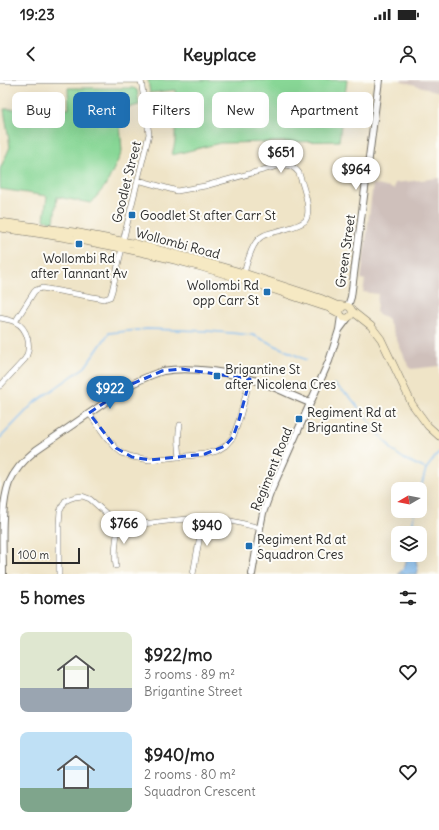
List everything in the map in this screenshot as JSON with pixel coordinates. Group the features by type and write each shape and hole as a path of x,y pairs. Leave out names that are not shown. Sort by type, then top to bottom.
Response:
{"main road":[{"name":"Wollombi Road","path":"0,222 74,232 202,261 362,319 371,326 381,339 412,404 428,426 437,434"},
{"name":"Wollombi Road","path":"0,228 73,239 122,244"}],"street":[{"path":"0,81 141,80"},
{"name":"Goodlet Street","path":"15,322 34,292 38,289 42,288 104,299 110,297 149,134 141,80"},
{"name":"Green Street","path":"346,313 352,289 379,80"},
{"path":"138,180 178,191 205,186 281,166 291,166 296,169 299,173 308,208 306,220 295,226 262,236 254,244 243,277"},
{"name":"Regiment Road","path":"252,574 263,513 271,491 329,361 338,330 346,313"},
{"path":"0,318 15,322 23,329 28,343 27,356 0,386"},
{"path":"3,574 2,515 4,496 9,482 17,470 24,460 36,450 132,384 162,371 182,369 201,370 250,379 310,404"},
{"path":"88,413 116,448 122,453 132,457 150,460 205,454 217,451 233,438 250,379"},
{"path":"180,425 178,438 180,457"},
{"path":"59,574 60,511 65,501 76,497 82,496 90,499 108,515 120,522 143,524 212,518 260,528"},
{"path":"193,574 199,541 201,518"},
{"path":"116,566 117,531 120,522"}],"highlighted area":[{"path":"182,369 250,379 233,437 225,446 205,454 150,460 132,457 116,448 89,413 132,384 162,371"}],"shaded area":[{"path":"399,80 439,80 439,92"},
{"path":"439,178 439,366 411,369 388,320 376,312 378,294 363,292 365,280 361,279 373,184 394,189 395,183"}],"green space":[{"path":"148,80 347,80 345,92 277,92 277,128 341,128 339,141 220,143 172,155 175,142 175,128 204,128 204,92 175,92 175,90 150,92"},
{"path":"68,88 133,88 137,90 138,105 130,107 130,92 73,92 73,128 120,128 122,152 106,185 91,203 57,197 54,222 44,220 47,196 0,189 0,169 10,147 4,109 12,109 12,128 65,128 65,109 69,109"}],"water":[{"path":"406,562 416,562 417,574 398,574 404,568"}],"waterway":[{"path":"0,438 34,403 85,367 109,333 147,329 208,331 253,335 306,360"},
{"path":"334,384 350,397 393,451 404,459 426,469"},
{"path":"422,482 426,469 439,452"},
{"path":"413,518 413,526"}],"place":[{"name":"Goodlet St after Carr St","path":"132,215"},
{"name":"Wollombi Rd after Tannant Av","path":"79,244"},
{"name":"Wollombi Rd opp Carr St","path":"267,292"},
{"name":"Brigantine St after Nicolena Cres","path":"217,376"},
{"name":"Regiment Rd at Brigantine St","path":"299,419"},
{"name":"Regiment Rd at Squadron Cres","path":"249,546"}]}
